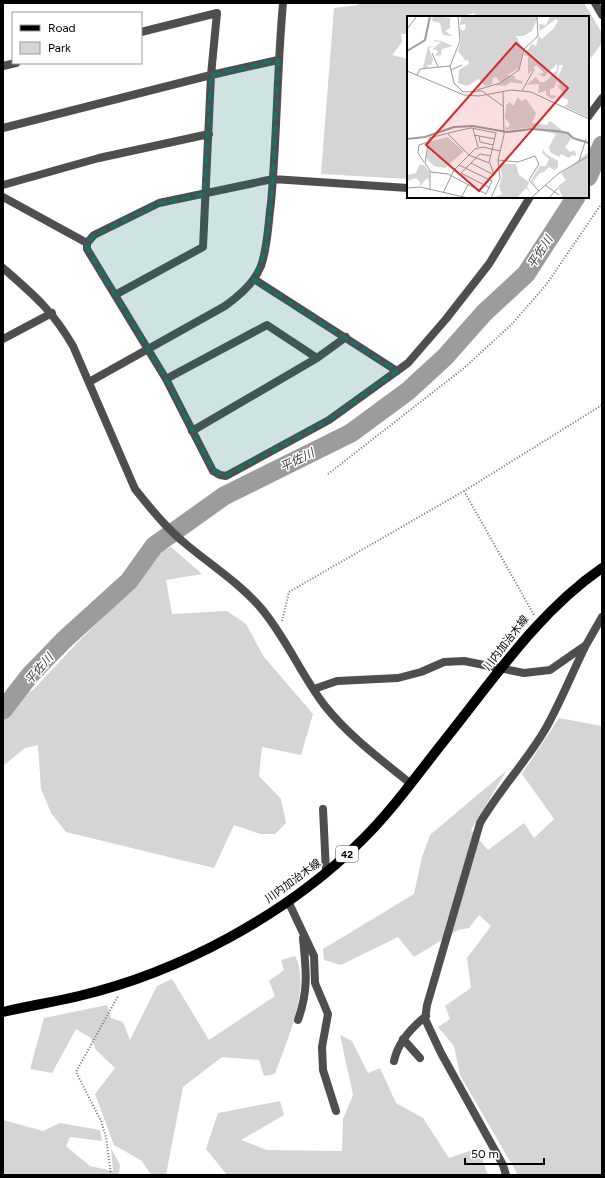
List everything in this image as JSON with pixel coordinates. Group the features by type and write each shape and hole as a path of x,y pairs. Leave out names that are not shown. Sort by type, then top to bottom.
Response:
{"main road":[{"name":"川内加治木線","path":"3,1012 80,996 173,964 208,948 288,901 326,872 366,836 539,621 571,591 602,568"}],"street":[{"path":"89,382 225,306 241,294 254,279 266,250 273,179 278,60 283,3"},
{"path":"595,3 602,15"},
{"path":"115,295 203,247 204,194 209,134 211,75 217,13 142,32"},
{"path":"3,128 211,75 278,60"},
{"path":"589,116 602,98"},
{"path":"3,185 99,158 209,134"},
{"path":"407,188 273,179 159,203 94,235 87,243 87,249 166,379 213,470 220,475 226,476 329,420 408,362 446,319 488,264 529,198"},
{"path":"3,198 87,243"},
{"path":"3,268 37,296 52,313 73,346 136,489 164,524 186,544 249,595 279,631 324,704 344,728 410,783"},
{"path":"254,279 397,371"},
{"path":"3,339 52,313"},
{"path":"166,379 267,325 318,358"},
{"path":"192,431 318,358 346,337"},
{"path":"506,1175 504,1165 441,1053 425,1019 427,1005 480,823 493,800 522,763 545,728 586,645 602,617"},
{"path":"314,689 337,681 398,678 421,672 444,662 464,661 524,673 550,670 586,645"},
{"path":"323,809 326,872"},
{"path":"288,901 314,956 315,983 328,1014 322,1047 323,1070 336,1111"},
{"path":"298,1020 306,1000 307,972 303,931"},
{"path":"394,1061 403,1039 415,1024 426,1016"},
{"path":"403,1039 420,1058"}],"path":[{"path":"328,474 464,368 510,325 546,285 602,203"},
{"path":"279,631 289,592 464,491 602,405"},
{"path":"464,491 528,606 539,621"},
{"path":"111,1175 106,1137 102,1121 76,1072 118,996 121,983"}],"highlighted area":[{"path":"278,60 273,179 266,250 254,279 397,371 329,420 226,476 213,471 166,379 87,249 87,243 94,235 159,203 204,194 211,75"}],"green space":[{"path":"358,3 584,3 602,33 602,43 589,61 589,16 476,16 474,13 464,16 407,16 407,34 401,34 402,42 392,55 407,59 407,179 321,174 334,8 358,5"},
{"path":"171,547 202,574 166,580 172,614 227,611 246,624 264,657 313,714 301,755 262,747 259,776 281,799 286,823 275,834 260,834 234,825 214,868 66,832 51,813 41,789 38,745 25,748 3,766 3,703 33,690 79,641 141,579 158,553"},
{"path":"559,718 602,726 602,1175 518,1175 460,1075 454,1046 438,1027 450,1019 445,1006 471,988 467,958 491,926 479,915 469,928 458,930 414,957 398,937 341,965 324,960 323,949 414,894 422,857 430,835 507,770 471,830 488,850 524,823 534,838 554,819 522,774"},
{"path":"295,956 301,983 299,999 291,1031 275,1074 264,1076 259,1060 222,1057 183,1087 166,1175 151,1175 142,1161 114,1145 95,1094 115,1068 96,1050 91,1038 76,1029 52,1073 30,1069 44,1018 107,1005 111,1018 123,1022 130,1040 157,986 172,979 209,1040 275,996 269,981 284,970 281,960"},
{"path":"340,1035 352,1041 368,1073 380,1068 396,1103 423,1118 449,1158 478,1148 488,1175 227,1175 206,1149 218,1113 280,1101 284,1115 241,1140 267,1150 342,1151 343,1119 353,1095"},
{"path":"3,1120 43,1131 60,1123 100,1130 102,1141 70,1137 66,1146 90,1166 113,1171 111,1148 120,1165 119,1175 3,1175"}],"waterway":[{"name":"平佐川","path":"589,175 602,145"},
{"name":"平佐川","path":"3,710 30,675 64,640 129,581 154,546 224,496 351,433 408,391 445,357 484,313 526,274 575,198"}]}
